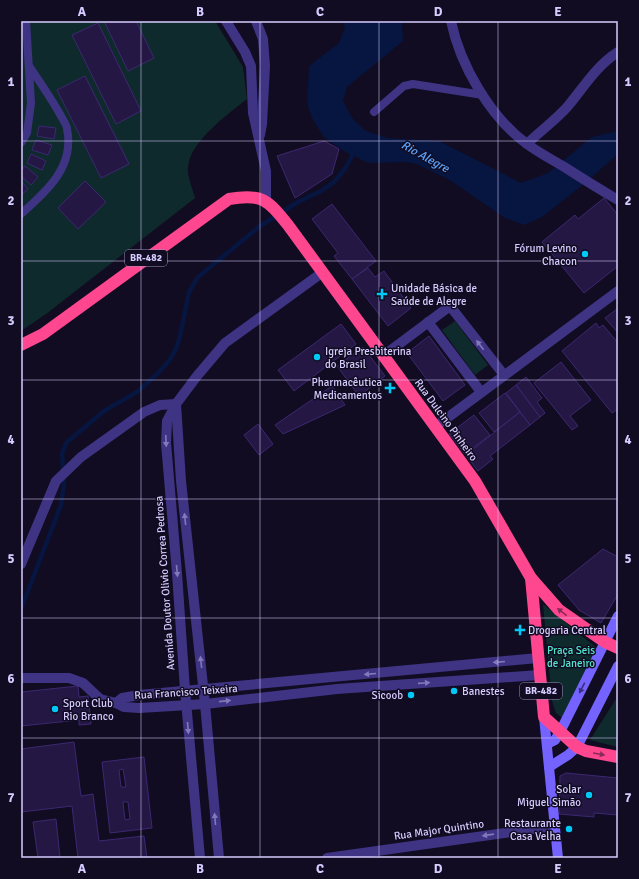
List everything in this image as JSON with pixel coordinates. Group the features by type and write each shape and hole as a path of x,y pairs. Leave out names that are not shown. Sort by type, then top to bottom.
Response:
{"highway":[{"name":"BR-482","path":"21,345 43,334 229,199 246,196 266,200"},
{"name":"Rua Dulcino Pinheiro","path":"266,200 276,209 323,272 475,481 531,578"},
{"name":"BR-482","path":"531,578 559,610 605,642 618,648"},
{"name":"BR-482","path":"531,578 544,717"},
{"path":"544,717 578,747 586,751 618,757"}],"main road":[{"path":"547,744 555,740 560,732 618,616"},
{"path":"549,767 578,747 618,666"},
{"path":"544,717 558,858"}],"street":[{"path":"226,21 246,52 251,66 254,113 266,171 266,200"},
{"path":"256,21 263,39 265,66 262,124 259,141"},
{"path":"451,21 454,36 466,64 483,95 511,130 527,144 618,200"},
{"path":"527,144 567,107 596,70 607,59 618,52"},
{"name":"Avenida Doutor Olivio Correa Pedrosa","path":"200,858 186,705 166,443 167,421 176,404 225,343 323,272"},
{"path":"435,427 618,291"},
{"path":"383,356 450,306 504,376"},
{"path":"428,322 481,392"},
{"path":"21,564 56,481 81,457 144,412 160,405 176,404 182,481 219,858"},
{"name":"Rua Francisco Teixeira","path":"538,658 185,690 125,697 116,703 124,707 139,708 205,704 337,689 539,675"},
{"path":"21,678 69,678 83,683 100,699 116,703"},
{"name":"Rua Major Quintino","path":"327,858 554,826"}],"lane":[{"path":"21,143 27,133 32,103 26,21"},
{"path":"21,214 45,193 61,172 69,149 67,128 56,106 29,66"},
{"path":"374,112 404,86 413,84 483,95"}],"green space":[{"path":"21,21 215,21 243,67 247,99 211,129 195,148 190,158 188,171 195,198 46,314 21,331"},
{"path":"455,321 488,365 475,375 442,330"},
{"name":"Praça Seis de Janeiro","path":"543,604 599,650 562,718 556,713 552,701"},
{"path":"618,696 618,747 590,740"}],"water":[{"name":"Rio Alegre","path":"342,21 402,21 403,41 347,87 343,101 352,118 366,131 387,138 439,141 521,183 548,173 592,137 618,131 618,154 579,188 542,217 524,225 505,218 448,179 417,164 406,162 368,163 344,151 324,137 313,120 307,104 309,66 339,43 345,27"}],"building":[{"path":"104,21 136,21 154,58 128,71"},
{"path":"98,23 141,111 116,124 72,35"},
{"path":"85,76 129,164 101,178 57,90"},
{"path":"39,126 56,128 54,139 37,136"},
{"path":"36,140 52,145 48,155 32,150"},
{"path":"324,141 339,149 332,174 295,198 277,156"},
{"path":"31,154 46,161 42,170 27,163"},
{"path":"25,166 38,177 31,185 21,176 21,171"},
{"path":"21,181 28,189 21,195"},
{"path":"85,181 106,202 78,229 58,208"},
{"name":"Fórum Levino Chacon","path":"604,198 618,215 618,266 584,293 542,242 575,215 578,219"},
{"path":"332,204 376,261 352,279 334,256 338,253 312,219"},
{"name":"Unidade Básica de Saúde de Alegre","path":"368,268 375,277 384,271 411,308 388,326 352,279"},
{"path":"617,309 618,310 618,333 605,318"},
{"path":"596,323 599,328 603,325 618,343 618,409 612,413 562,351"},
{"name":"Igreja Presbiterina do Brasil","path":"341,324 356,344 294,391 278,370"},
{"path":"429,336 465,385 443,401 407,353"},
{"path":"363,347 385,376 359,396 337,366"},
{"path":"561,362 591,400 570,416 578,426 572,430 534,383"},
{"path":"526,377 542,398 537,402 545,413 540,417 516,385"},
{"path":"516,385 540,417 530,425 506,393"},
{"path":"332,386 345,405 283,434 275,425"},
{"path":"505,393 520,412 494,432 479,413"},
{"path":"520,412 530,425 490,456 493,459 478,471 466,455"},
{"path":"474,415 490,435 465,454 449,434"},
{"path":"258,424 273,444 259,455 244,435"},
{"path":"603,549 618,557 618,594 601,623 579,610 558,585"},
{"name":"Sport Club Rio Branco","path":"78,686 79,697 88,696 91,724 79,725 79,720 21,726 21,692"},
{"path":"74,742 81,796 93,794 99,841 144,836 147,858 78,858 72,806 21,812 21,749"},
{"path":"144,757 152,828 110,833 102,762","holes":["123,769 126,787 121,787 119,770","123,802 128,802 130,819 125,820"]},
{"name":"Solar Miguel Simão","path":"566,773 618,778 618,815 594,813 594,817 559,814 560,776"},
{"path":"56,819 60,858 38,858 33,822"}],"waterway":[{"path":"21,609 61,505 64,482 62,453 67,442 104,411 137,392 169,361 176,349 180,336 189,292 198,277 260,226 298,202 321,191 334,182 345,169 354,152 354,149"}],"place":[{"name":"Fórum Levino Chacon","path":"585,254"},
{"name":"Unidade Básica de Saúde de Alegre","path":"382,294"},
{"name":"Igreja Presbiterina do Brasil","path":"317,357"},
{"name":"Pharmacêutica Medicamentos","path":"390,388"},
{"name":"Drogaria Central","path":"520,630"},
{"name":"Banestes","path":"454,691"},
{"name":"Sicoob","path":"411,695"},
{"name":"Sport Club Rio Branco","path":"55,709"},
{"name":"Solar Miguel Simão","path":"589,795"},
{"name":"Restaurante Casa Velha","path":"569,829"}]}
